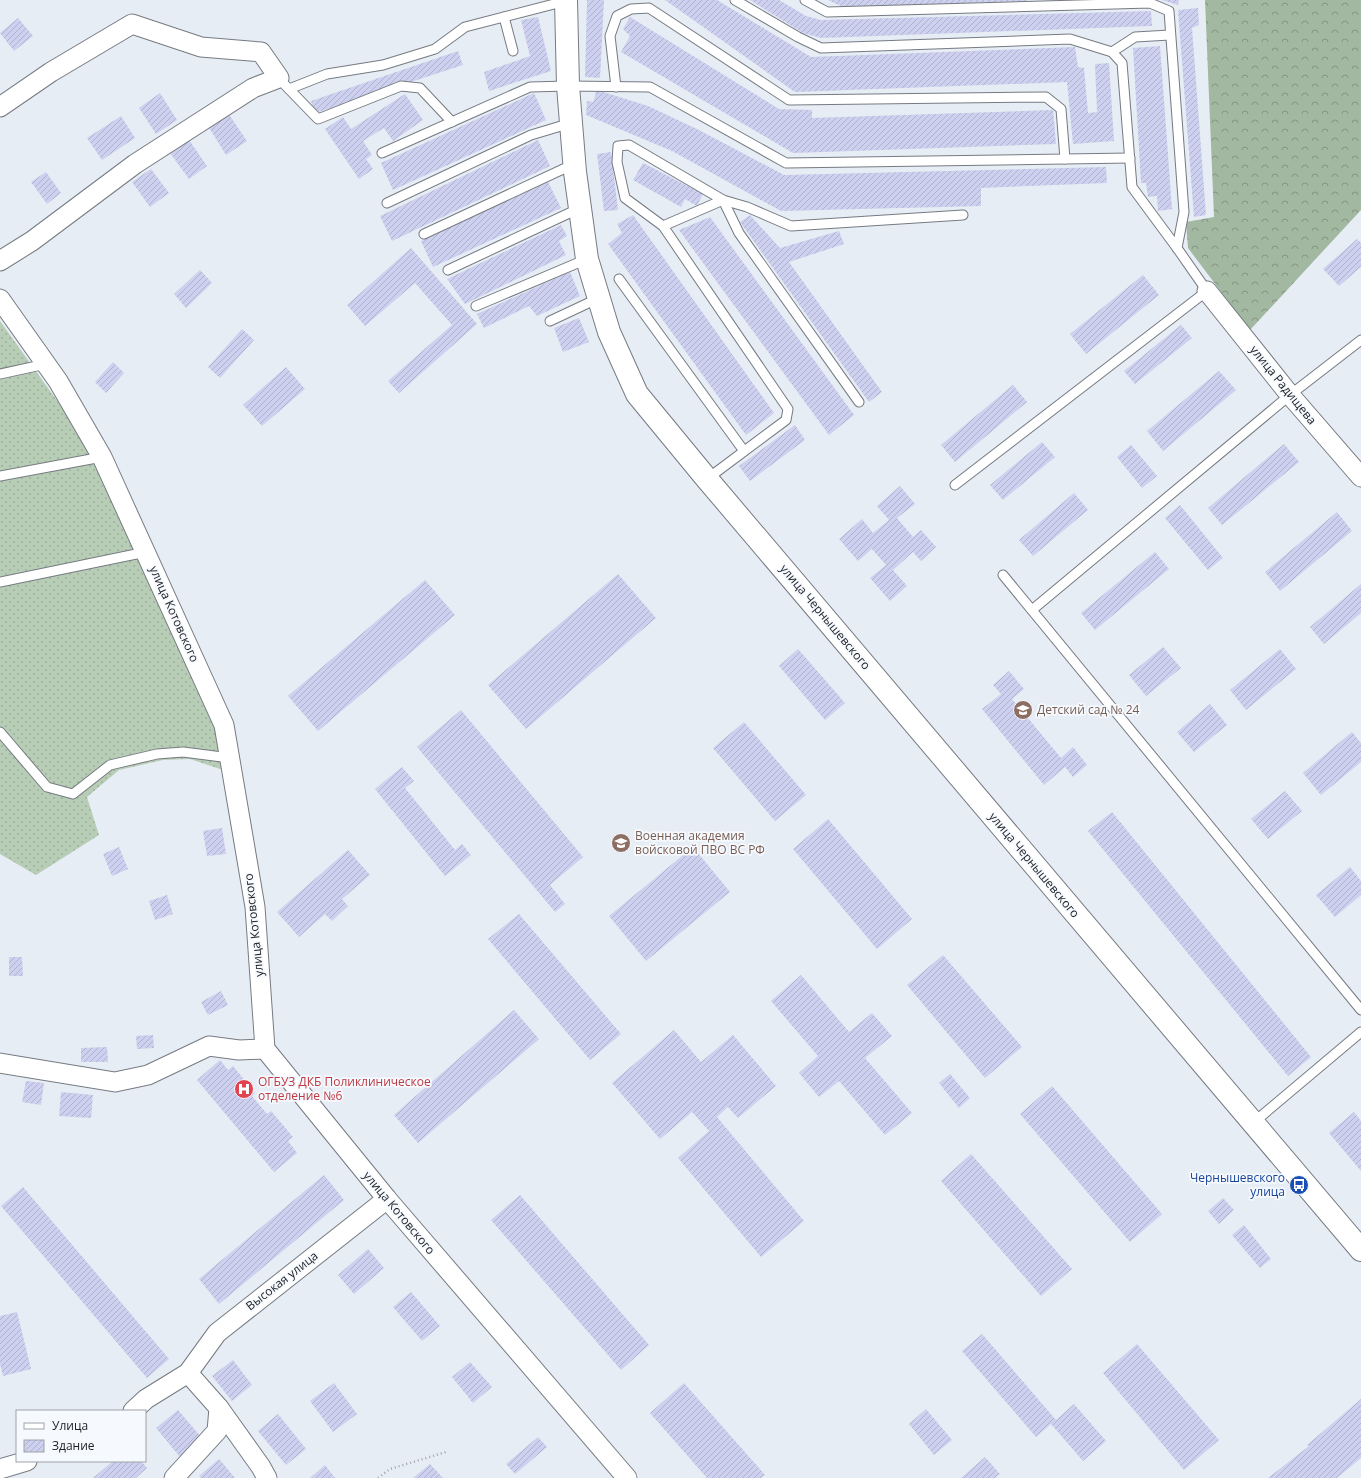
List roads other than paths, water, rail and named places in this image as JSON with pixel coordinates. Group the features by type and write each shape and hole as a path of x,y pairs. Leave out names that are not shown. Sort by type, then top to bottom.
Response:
{"street":[{"name":"улица Чернышевского","path":"566,0 568,86 574,164 587,259 610,332 637,394 707,479 1361,1250"},
{"path":"0,107 50,72 132,24 201,47 262,52 284,84 253,88 135,164 32,241 0,261"},
{"name":"улица Радищева","path":"1207,291 1290,396 1361,477"},
{"name":"улица Котовского","path":"0,298 58,381 102,457 224,725 255,907 265,1049 387,1199 628,1478"},
{"path":"0,1063 115,1082 148,1075 209,1046 239,1050 265,1049"},
{"name":"Высокая улица","path":"134,1410 146,1399 188,1373 217,1333 387,1199"},
{"path":"188,1373 219,1408 261,1467 267,1478"},
{"path":"174,1478 217,1431 219,1408"},
{"path":"0,1470 25,1462"}],"lane":[{"path":"284,84 327,74 383,65 435,50 465,27 566,0"},
{"path":"735,0 798,38 821,48 1070,39 1112,52 1122,63 1132,187 1207,291 955,485"},
{"path":"805,0 827,12 1150,3 1169,11 1184,212 1177,248"},
{"path":"616,87 610,36 616,16 631,9 649,8 789,100 1046,97 1061,110 1065,159"},
{"path":"504,17 513,51"},
{"path":"1112,52 1135,37 1170,35"},
{"path":"284,84 318,119 401,86 420,88 452,122"},
{"path":"382,153 530,87 568,86 650,88 786,163 1130,158"},
{"path":"387,203 532,135 571,123"},
{"path":"707,479 786,420 788,409 663,226 626,198 617,162 618,146 629,146 723,200 747,207 791,226 963,215"},
{"path":"424,234 574,164"},
{"path":"663,226 723,200"},
{"path":"723,200 739,233 859,402"},
{"path":"448,270 580,208"},
{"path":"476,306 587,259"},
{"path":"619,279 744,451"},
{"path":"550,321 599,298"},
{"path":"1032,610 1290,396 1361,340"},
{"path":"0,374 46,364"},
{"path":"0,476 102,457"},
{"path":"0,582 146,552"},
{"path":"1003,575 1361,1010"},
{"path":"0,732 47,787 73,794 110,765 157,754 183,752 230,758"},
{"path":"1253,1124 1361,1032"}],"place":[{"name":"Детский сад № 24","path":"1023,710"},
{"name":"Военная академия войсковой ПВО ВС РФ","path":"621,843"},
{"name":"ОГБУЗ ДКБ Поликлиническое отделение №6","path":"244,1089"},
{"name":"Чернышевского улица","path":"1299,1185"}]}
